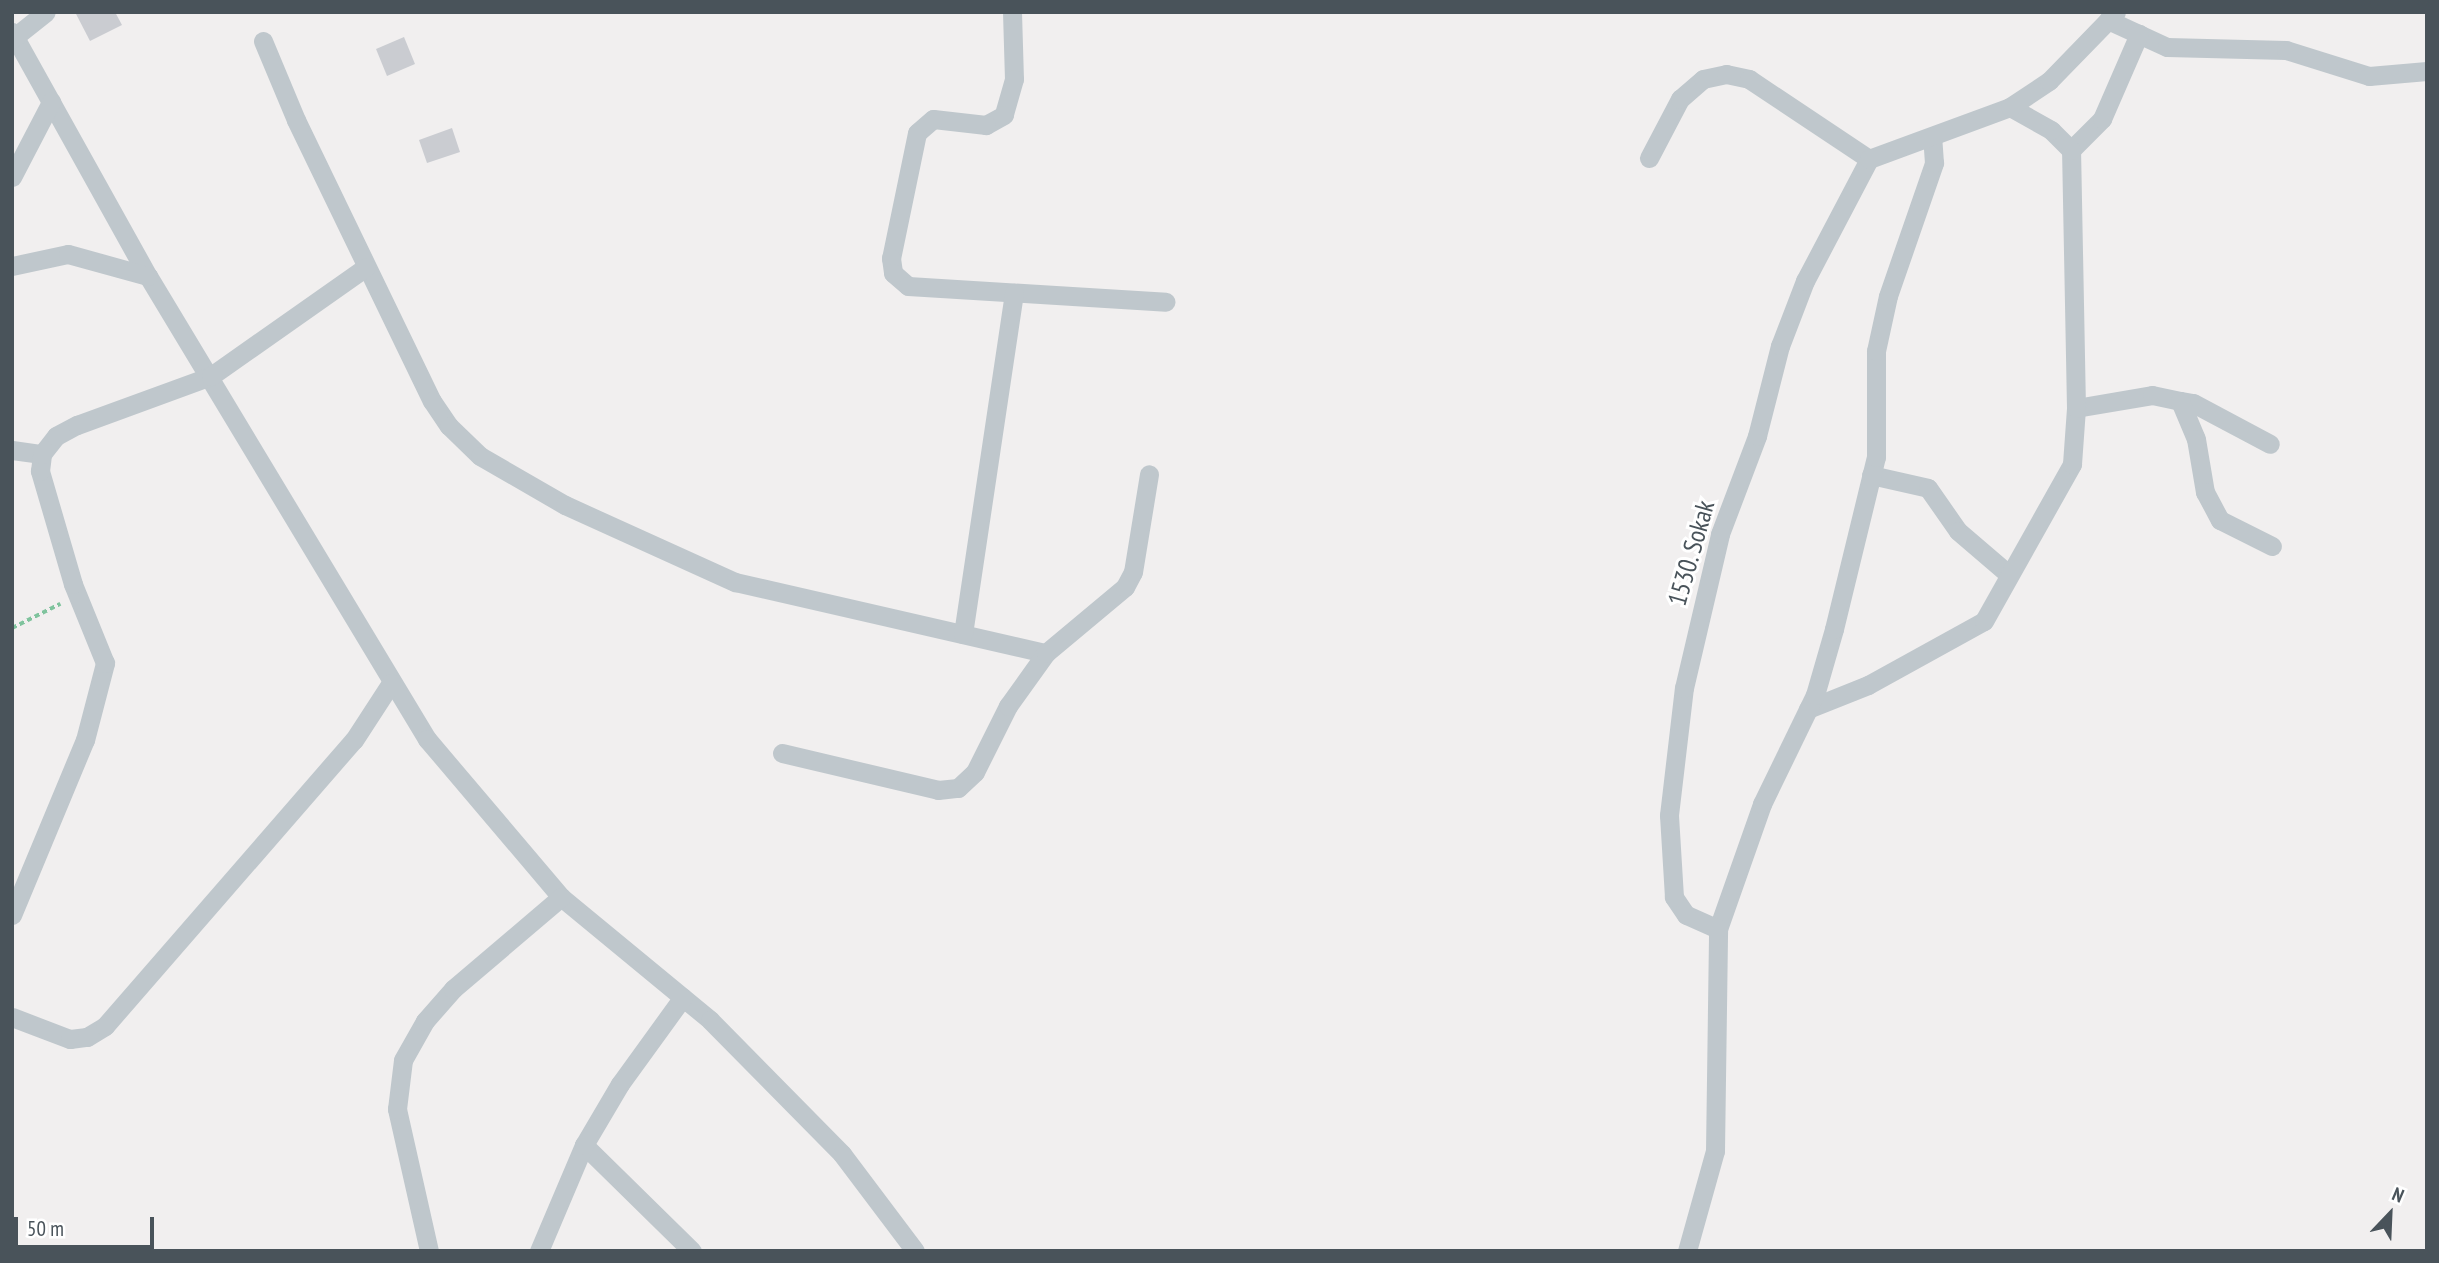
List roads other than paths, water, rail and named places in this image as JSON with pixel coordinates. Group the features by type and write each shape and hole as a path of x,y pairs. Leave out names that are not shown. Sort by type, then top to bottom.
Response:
{"street":[{"path":"46,12 13,36 148,276 211,376 391,683 427,739 561,897 683,997 842,1154 908,1248"},
{"path":"1012,12 1014,79 1004,115 986,125 940,118 921,126 891,266 897,279 908,286 1166,302"},
{"path":"1649,158 1680,99 1703,79 1726,74 1749,79 1869,159 2010,107 2049,81 2112,16 2139,34 2167,47 2287,50 2369,76 2427,71"},
{"path":"2071,150 2102,119 2139,34"},
{"path":"263,41 366,267 440,414 480,456 565,505 712,573 782,595 1046,653"},
{"path":"12,177 51,102"},
{"path":"1808,709 1868,685 1984,621 2007,573 2058,495 2072,464 2076,408 2071,150 2051,130 2010,107"},
{"path":"1688,1251 1715,1150 1718,929 1762,804 1808,709 1834,629 1871,475 1878,429 1876,351 1888,296 1934,163 1932,137"},
{"path":"12,141 12,167"},
{"name":"1530. Sokak","path":"1718,929 1686,915 1674,898 1669,815 1684,688 1720,534 1757,436 1780,346 1805,281 1869,159"},
{"path":"12,266 68,254 148,276"},
{"path":"12,915 85,740 105,663 78,595 40,471 43,454 56,436 77,425 211,376 366,267"},
{"path":"963,634 1014,292"},
{"path":"2076,408 2152,395 2193,403 2270,444"},
{"path":"2180,401 2196,439 2205,492 2220,520 2272,547"},
{"path":"12,450 43,454"},
{"path":"782,753 938,790 958,788 975,772 1008,706 1046,653 1115,600 1129,580 1149,474"},
{"path":"1871,475 1928,488 1958,531 2007,573"},
{"path":"12,1017 70,1039 87,1037 105,1026 354,740 391,683"},
{"path":"429,1251 397,1109 403,1060 425,1021 453,989 561,897"},
{"path":"539,1251 584,1145 620,1084 683,997"},
{"path":"584,1145 692,1251"}]}
